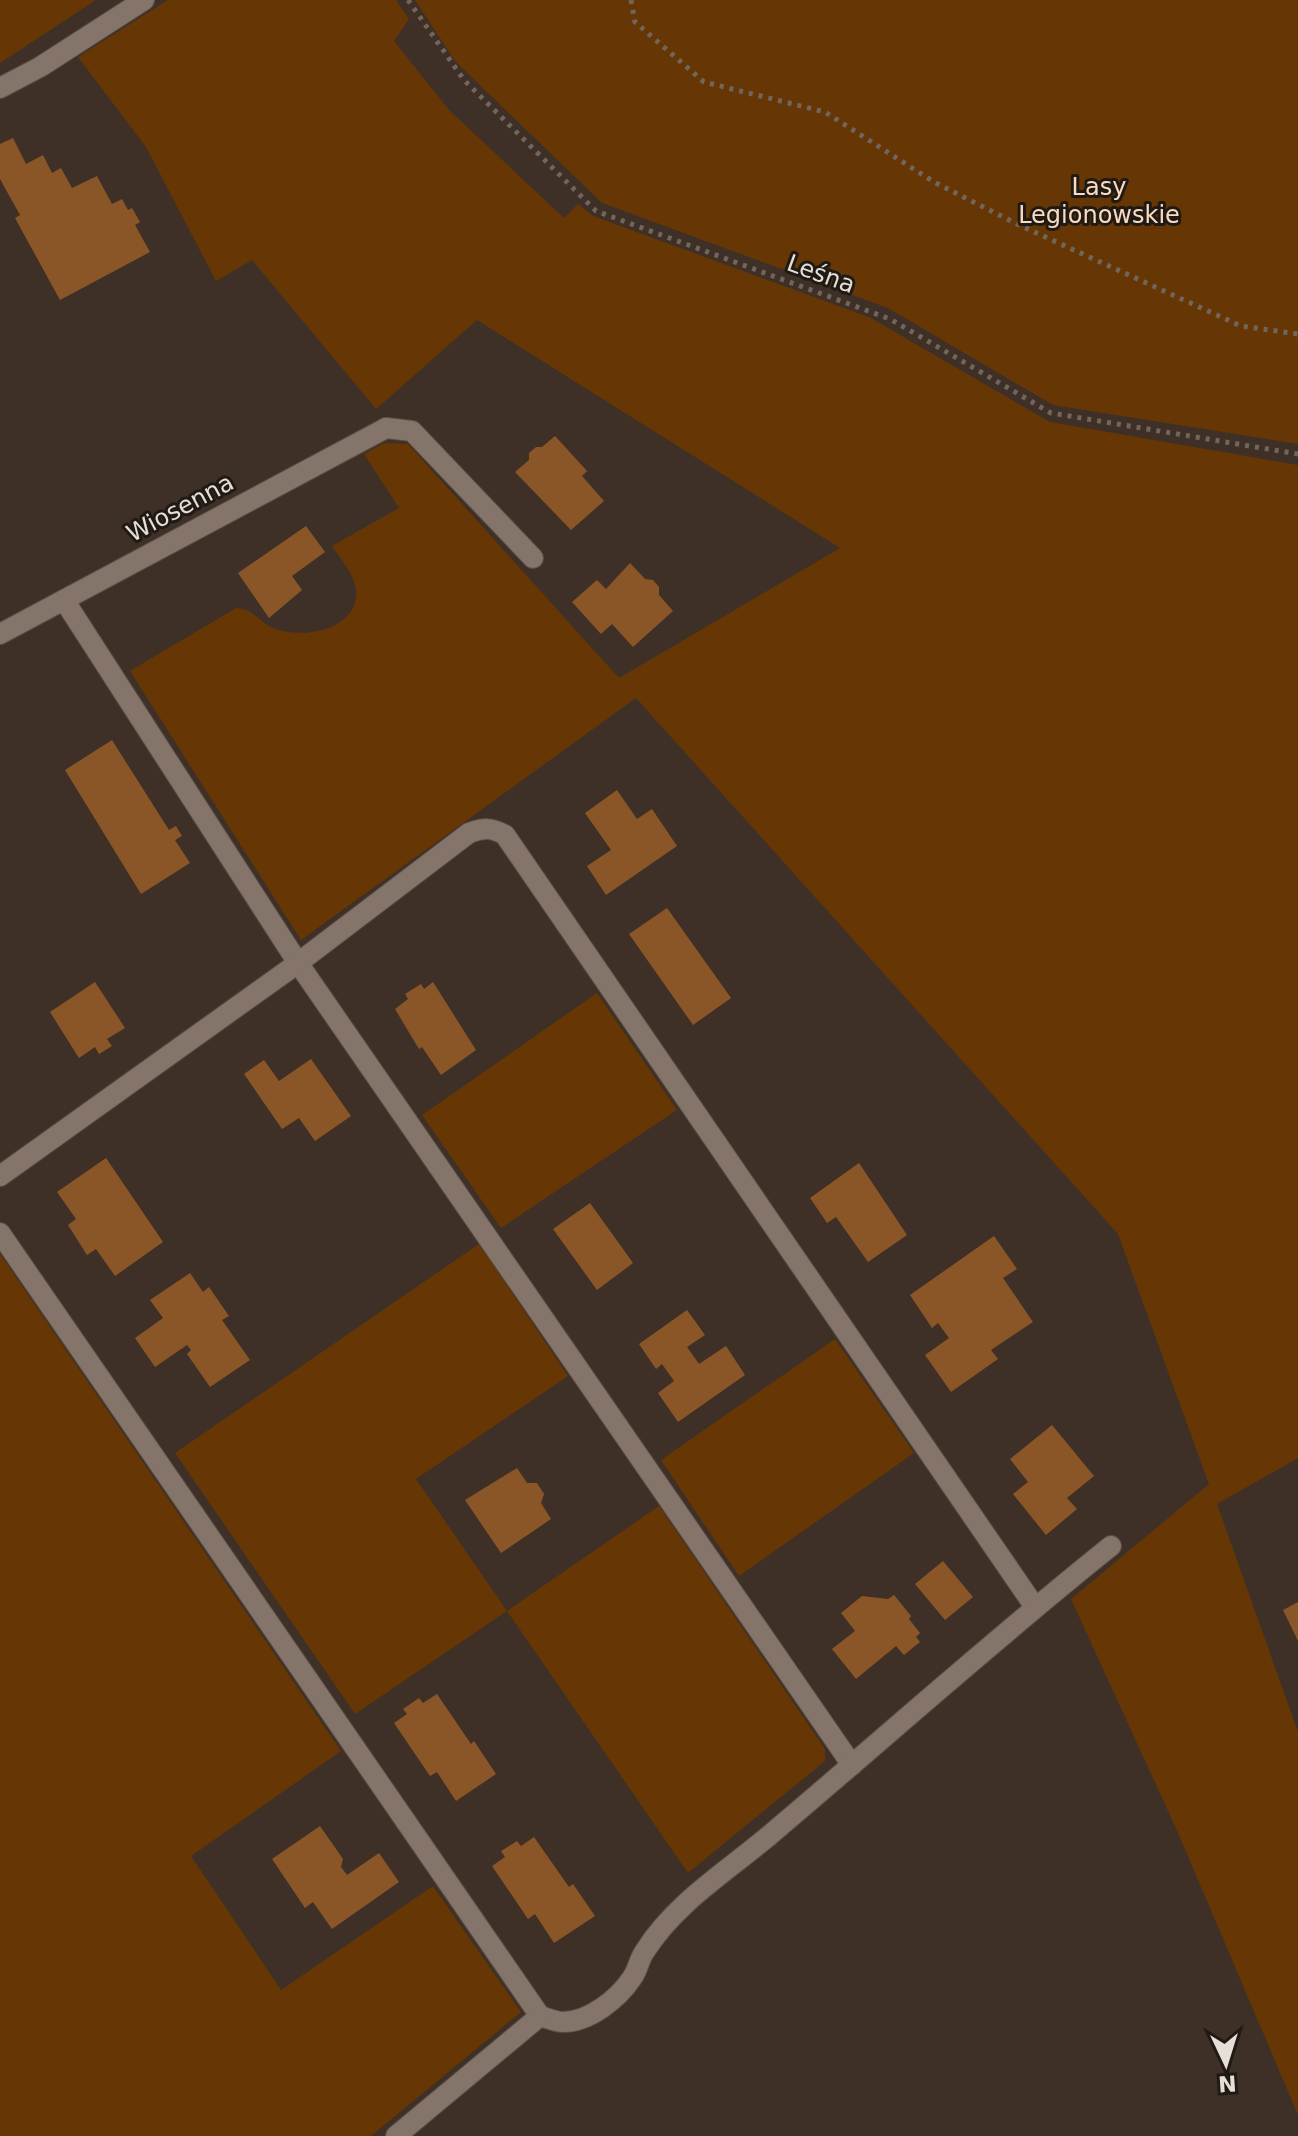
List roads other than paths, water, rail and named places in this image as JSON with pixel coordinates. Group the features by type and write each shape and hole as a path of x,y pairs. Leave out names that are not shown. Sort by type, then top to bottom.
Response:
{"street":[{"path":"0,88 40,67 144,0"},
{"name":"Wiosenna","path":"0,634 386,428 412,431 533,558"},
{"path":"64,600 298,963 852,1765"},
{"path":"0,1176 298,963 469,833 488,827 505,835 1035,1607"},
{"path":"0,1233 540,2016 562,2023 586,2017 609,2003 632,1978 644,1951 669,1921 710,1883 1111,1546"},
{"path":"396,2136 540,2016"}],"park label":[{"name":"Lasy Legionowskie","path":"1099,201"}]}
